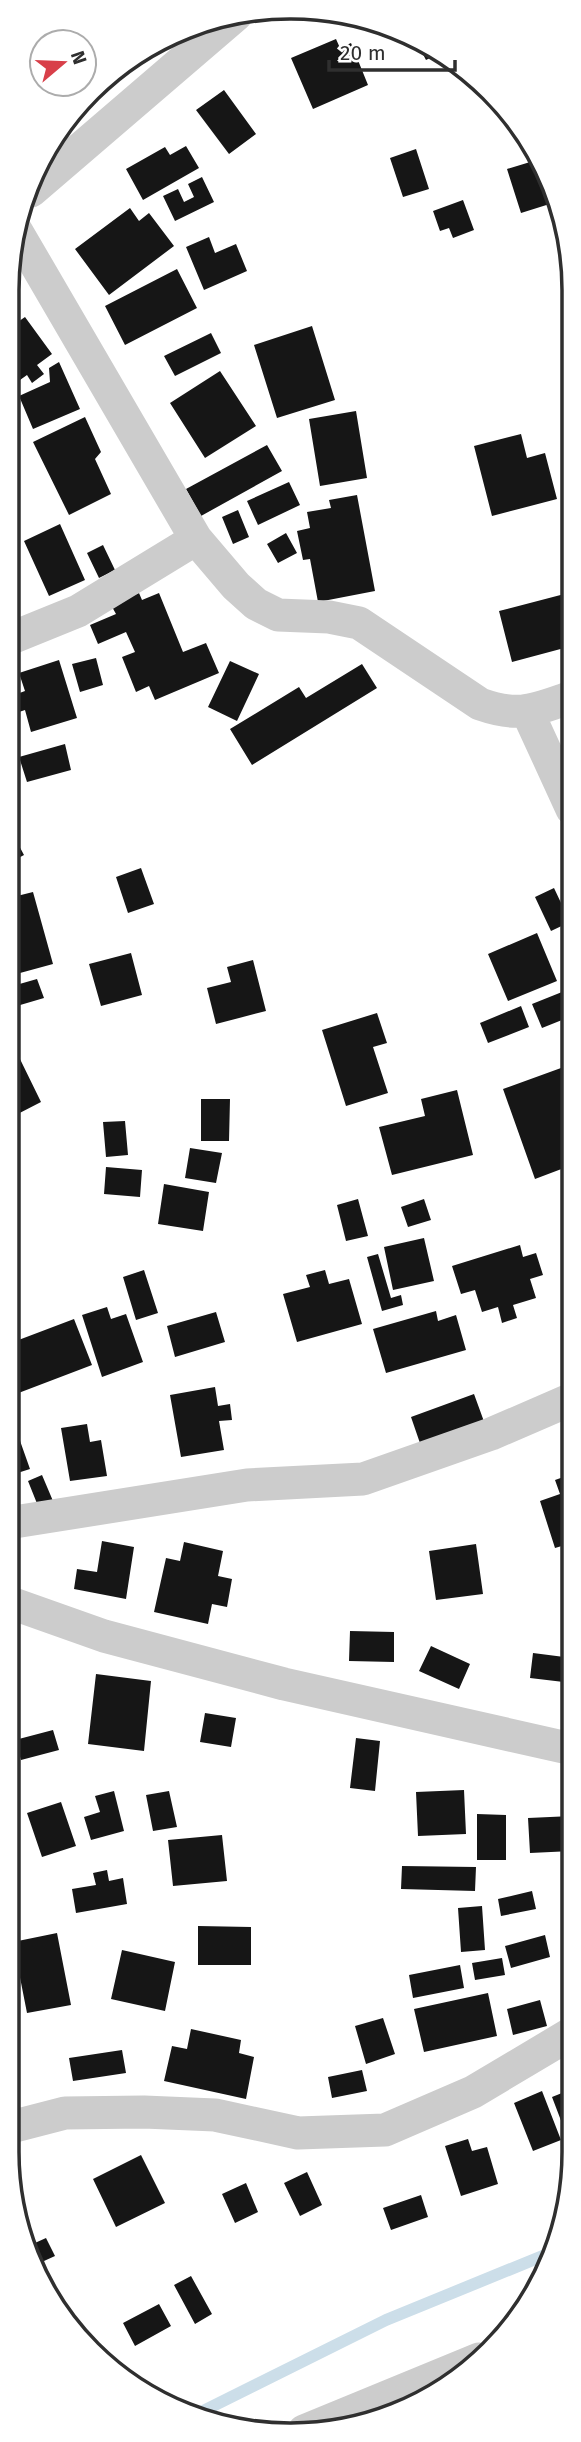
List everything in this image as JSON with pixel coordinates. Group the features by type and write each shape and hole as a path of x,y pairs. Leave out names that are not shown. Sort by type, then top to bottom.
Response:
{"street":[{"path":"43,181 221,28"},
{"path":"23,243 195,539 236,586 256,604 278,615 329,617 359,623 480,704 502,712 527,711 562,700"},
{"path":"19,635 78,611 195,539"},
{"path":"527,711 562,787"},
{"path":"19,1521 247,1485 363,1479 491,1434 562,1403"},
{"path":"19,1606 104,1636 284,1684 562,1747"},
{"path":"19,2125 65,2113 144,2112 215,2115 298,2133 385,2130 473,2092 562,2039"},
{"path":"333,2419 450,2371"}],"building":[{"path":"336,39 340,48 351,43 368,85 313,109 291,58"},
{"path":"224,90 256,134 229,154 196,110"},
{"path":"186,146 199,168 143,200 126,169 165,147 170,155"},
{"path":"416,149 429,189 403,197 390,158"},
{"path":"529,162 548,205 521,213 507,169"},
{"path":"202,177 214,202 175,221 163,196 178,189 184,202 194,197 188,184"},
{"path":"463,200 474,230 453,238 449,228 440,231 433,211"},
{"path":"130,208 139,221 149,213 174,246 109,295 75,249"},
{"path":"209,237 215,253 236,244 247,271 204,290 186,247"},
{"path":"177,269 197,308 125,345 105,306"},
{"path":"25,317 52,354 37,365 44,374 32,383 27,375 19,381 19,321"},
{"path":"312,326 335,400 277,418 254,345"},
{"path":"211,333 221,353 175,376 164,356"},
{"path":"59,362 80,409 33,429 19,396 50,382 49,368"},
{"path":"220,371 256,426 205,458 170,403"},
{"path":"356,411 367,478 320,486 309,419"},
{"path":"85,417 101,452 95,459 111,494 69,515 33,442"},
{"path":"521,434 527,458 545,453 557,499 492,516 474,446"},
{"path":"267,445 282,471 201,516 186,489"},
{"path":"289,482 300,505 258,525 247,501"},
{"path":"357,495 375,591 318,602 310,559 303,560 297,531 310,528 307,512 331,508 329,500"},
{"path":"238,510 249,537 233,544 222,517"},
{"path":"60,524 85,580 49,596 24,541"},
{"path":"286,533 297,553 278,563 267,544"},
{"path":"103,545 115,570 99,578 87,553"},
{"path":"139,593 142,600 159,593 183,652 206,643 219,673 155,700 149,686 136,692 122,657 135,652 126,632 98,644 90,625 116,614 111,605"},
{"path":"562,595 562,649 512,662 499,611"},
{"path":"96,658 103,685 80,692 72,664"},
{"path":"59,660 77,718 31,732 25,710 19,712 19,693 25,691 19,673"},
{"path":"230,661 259,674 237,721 208,707"},
{"path":"362,664 377,688 252,765 230,729 299,687 306,698"},
{"path":"65,744 71,770 27,782 19,757"},
{"path":"141,868 154,904 128,913 116,877"},
{"path":"554,888 562,905 562,926 551,931 535,897"},
{"path":"33,892 53,964 19,973 19,896"},
{"path":"537,933 557,981 508,1001 488,954"},
{"path":"131,953 142,995 101,1006 89,964"},
{"path":"253,960 266,1011 216,1024 207,988 231,982 227,967"},
{"path":"37,979 44,998 19,1005 19,984"},
{"path":"562,992 562,1020 542,1028 532,1004"},
{"path":"521,1006 529,1027 488,1043 480,1023"},
{"path":"377,1013 387,1043 373,1047 388,1093 346,1106 322,1030"},
{"path":"19,1057 41,1102 19,1113"},
{"path":"562,1068 562,1169 535,1179 503,1089"},
{"path":"457,1090 473,1155 392,1175 379,1127 425,1116 421,1099"},
{"path":"201,1099 230,1099 229,1141 201,1141"},
{"path":"125,1121 128,1155 106,1157 103,1122"},
{"path":"190,1148 222,1153 216,1183 185,1178"},
{"path":"106,1167 142,1170 140,1197 104,1194"},
{"path":"164,1184 209,1192 203,1231 158,1224"},
{"path":"358,1199 368,1236 346,1241 337,1205"},
{"path":"424,1199 431,1220 408,1227 401,1207"},
{"path":"424,1238 434,1281 393,1290 384,1247"},
{"path":"520,1245 523,1257 536,1253 543,1275 530,1279 536,1298 513,1305 517,1318 502,1323 498,1307 482,1312 475,1290 461,1294 452,1266"},
{"path":"378,1254 391,1298 401,1295 403,1305 382,1311 367,1257"},
{"path":"144,1270 158,1313 136,1320 123,1277"},
{"path":"325,1270 329,1284 349,1279 362,1324 297,1342 283,1294 310,1287 306,1275"},
{"path":"107,1307 111,1319 126,1314 143,1362 102,1377 82,1315"},
{"path":"436,1311 438,1321 456,1315 466,1350 386,1373 373,1329"},
{"path":"216,1312 225,1342 175,1357 167,1326"},
{"path":"74,1319 92,1365 19,1393 19,1340"},
{"path":"215,1387 218,1406 230,1404 232,1420 219,1421 224,1450 181,1457 170,1395"},
{"path":"474,1394 486,1427 422,1449 411,1417"},
{"path":"87,1424 90,1442 101,1440 107,1476 70,1481 61,1428"},
{"path":"19,1438 30,1469 19,1472"},
{"path":"42,1475 53,1501 38,1506 28,1481"},
{"path":"562,1478 562,1546 555,1548 540,1501 560,1494 555,1480"},
{"path":"102,1541 134,1547 126,1599 74,1589 77,1569 97,1572"},
{"path":"184,1542 223,1551 218,1576 232,1579 227,1607 212,1604 208,1624 154,1612 166,1558 180,1561"},
{"path":"476,1544 483,1594 436,1600 429,1551"},
{"path":"350,1631 394,1632 394,1662 349,1661"},
{"path":"431,1646 470,1664 459,1689 419,1671"},
{"path":"533,1653 562,1657 562,1682 530,1678"},
{"path":"96,1674 151,1681 144,1751 88,1744"},
{"path":"205,1713 236,1718 231,1747 200,1742"},
{"path":"53,1730 59,1750 21,1760 19,1739"},
{"path":"356,1738 380,1741 375,1791 350,1788"},
{"path":"464,1790 466,1834 418,1836 416,1792"},
{"path":"114,1791 124,1831 91,1840 84,1817 100,1812 95,1796"},
{"path":"169,1791 177,1827 153,1831 146,1795"},
{"path":"61,1802 76,1846 42,1857 27,1813"},
{"path":"477,1814 506,1815 506,1860 477,1860"},
{"path":"562,1816 562,1851 530,1853 528,1818"},
{"path":"222,1835 227,1881 173,1886 168,1840"},
{"path":"402,1866 476,1867 475,1891 401,1889"},
{"path":"107,1870 109,1881 123,1878 127,1904 76,1913 72,1889 96,1885 93,1873"},
{"path":"532,1891 536,1909 501,1916 498,1899"},
{"path":"482,1906 485,1950 461,1952 458,1908"},
{"path":"198,1926 251,1927 251,1965 198,1965"},
{"path":"57,1933 71,2005 27,2013 19,1972 19,1941"},
{"path":"545,1935 550,1957 511,1968 505,1946"},
{"path":"122,1950 175,1962 165,2011 111,1999"},
{"path":"502,1958 505,1975 475,1980 472,1963"},
{"path":"460,1965 464,1988 413,1998 409,1975"},
{"path":"488,1993 497,2036 424,2052 414,2009"},
{"path":"540,2000 547,2026 513,2035 507,2009"},
{"path":"383,2018 395,2054 366,2064 355,2026"},
{"path":"191,2029 241,2040 239,2053 254,2057 246,2099 164,2081 172,2046 187,2049"},
{"path":"122,2050 126,2073 73,2081 69,2058"},
{"path":"362,2070 367,2091 332,2098 328,2077"},
{"path":"542,2091 561,2140 533,2151 514,2103"},
{"path":"562,2093 562,2123 552,2097"},
{"path":"468,2139 472,2151 487,2147 498,2184 461,2196 445,2146"},
{"path":"141,2155 165,2203 116,2227 93,2179"},
{"path":"307,2172 322,2205 300,2216 284,2183"},
{"path":"246,2183 258,2212 235,2223 222,2194"},
{"path":"421,2195 428,2217 391,2230 383,2208"},
{"path":"46,2238 55,2256 43,2262 35,2243"},
{"path":"191,2276 212,2314 195,2324 174,2285"},
{"path":"159,2304 171,2326 135,2346 123,2323"}],"waterway":[{"path":"207,2409 386,2320 540,2257"}]}
